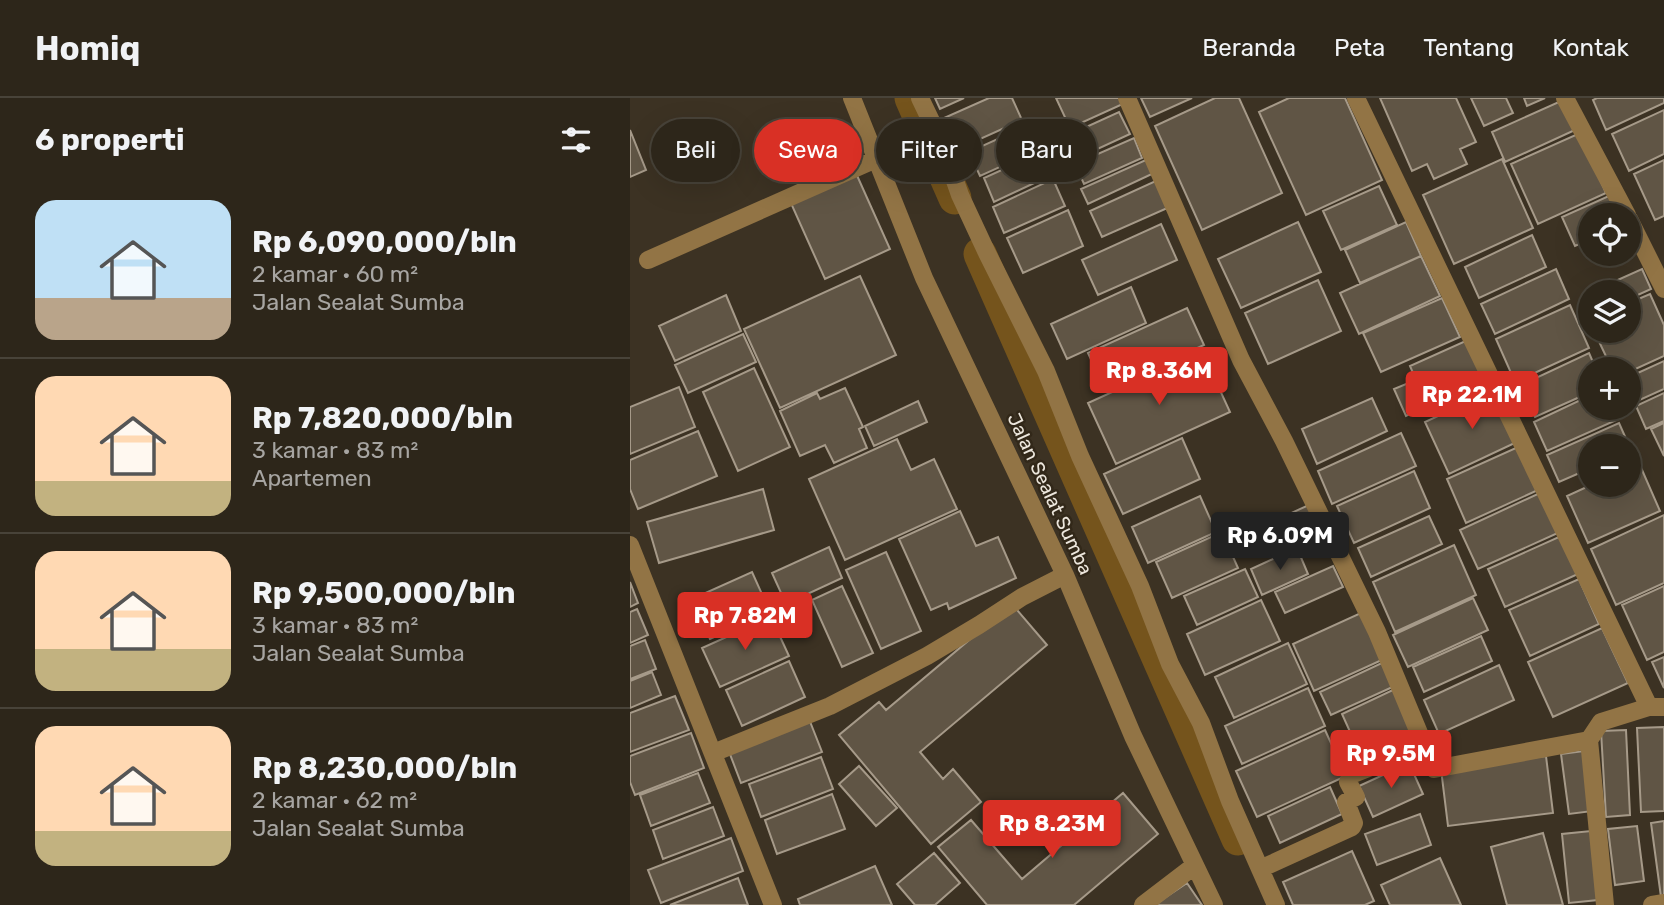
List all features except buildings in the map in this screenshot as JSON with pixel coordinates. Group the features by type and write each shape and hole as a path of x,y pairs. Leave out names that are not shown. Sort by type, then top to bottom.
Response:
{"street":[{"name":"Jalan Sealat Sumba","path":"852,98 876,159"},
{"path":"919,98 942,144 960,195 1046,371 1080,456 1140,586 1170,664 1201,723 1230,801 1276,905"},
{"path":"1127,98 1241,360 1284,441 1377,632 1434,769 1589,740"},
{"path":"1356,98 1657,707 1601,722 1589,740 1605,905"},
{"path":"1565,98 1621,203"},
{"path":"648,260 876,159"},
{"name":"Jalan Sealat Sumba","path":"885,182 924,278 1065,575 1133,736 1214,905"},
{"path":"1641,243 1664,289"},
{"path":"630,545 773,905"},
{"path":"713,753 830,706 927,656 1022,597 1065,575"},
{"path":"1260,869 1352,827 1354,823 1346,802 1356,798 1348,782 1351,775 1424,746"},
{"path":"1143,905 1194,866"},
{"path":"1652,905 1664,903"}],"waterway":[{"path":"911,98 955,198"},
{"path":"980,254 1238,839"}]}
